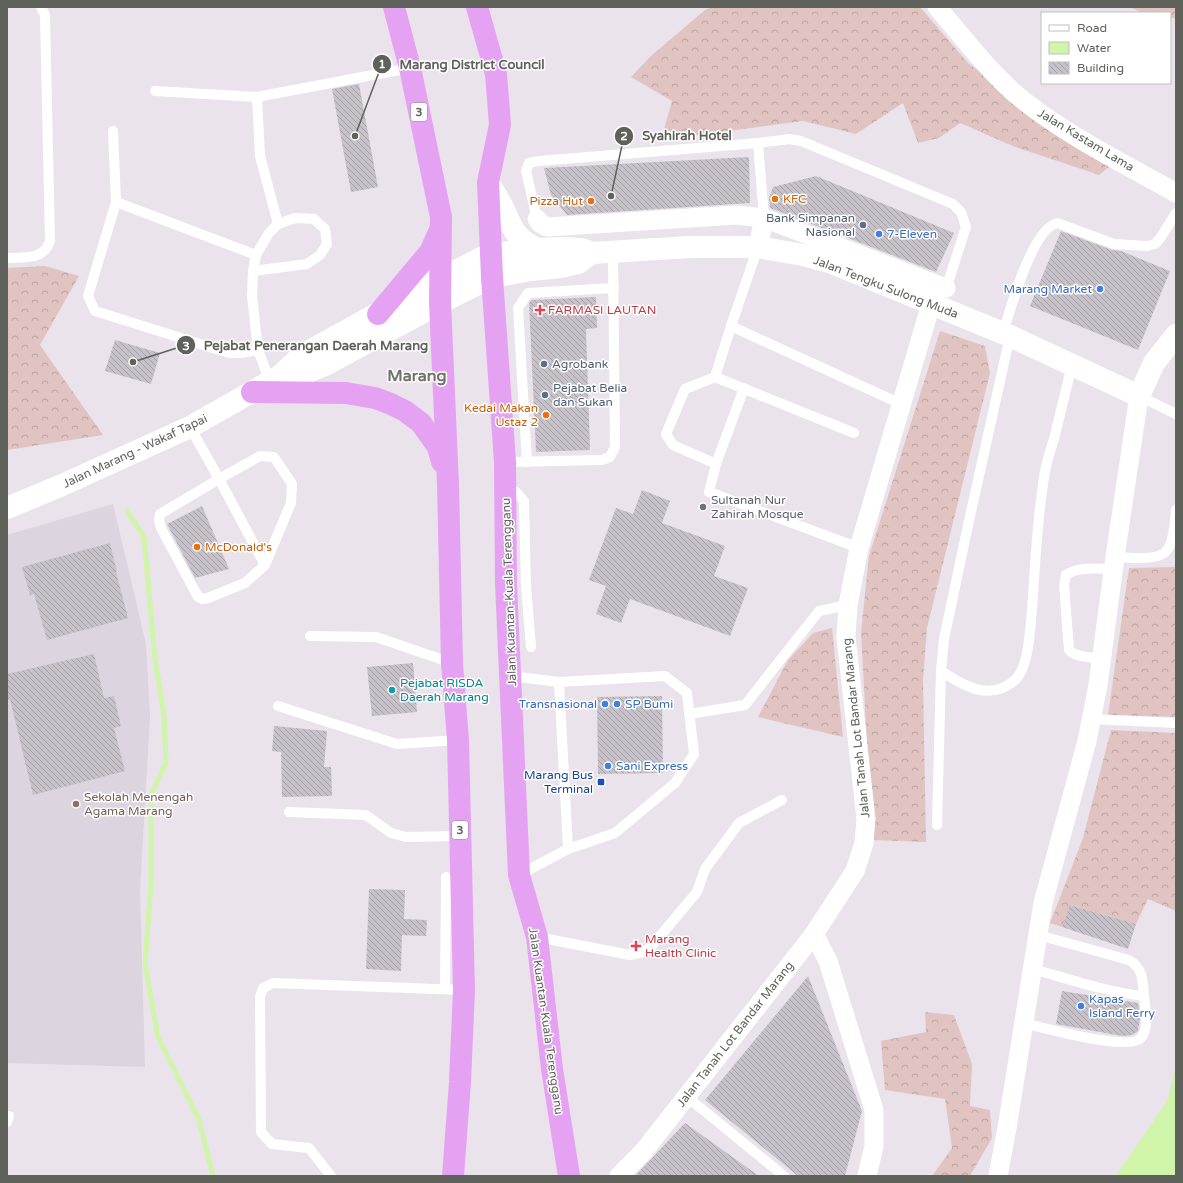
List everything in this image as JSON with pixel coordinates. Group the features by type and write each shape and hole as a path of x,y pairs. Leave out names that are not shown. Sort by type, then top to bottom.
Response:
{"highway":[{"name":"3","path":"394,7 410,68 441,217 440,303 448,484 452,663 458,740 460,836 454,989 460,1082 453,1176"},
{"name":"Jalan Kuantan-Kuala Terengganu","path":"477,7 496,74 500,125 488,182 492,277 506,490 516,585 511,676 519,875 537,937 552,1069 569,1176"},
{"path":"378,314 430,252 439,234 441,217"},
{"path":"267,383 376,398 405,411 421,423 438,447 448,484"}],"street":[{"name":"Jalan Kastam Lama","path":"937,7 1000,79 1023,101 1065,130 1176,193"},
{"path":"488,182 505,212 513,230 528,245 540,250"},
{"path":"537,219 541,224 547,227 736,215 764,218 939,300"},
{"path":"758,247 764,218"},
{"name":"Jalan Tengku Sulong Muda","path":"491,253 508,254 558,248 603,252 690,247 758,247 803,255 832,263 939,300 1007,334 1139,396"},
{"name":"Jalan Tengku Sulong Muda","path":"492,277 561,267 578,263 603,252"},
{"name":"Jalan Marang - Wakaf Tapai","path":"7,508 102,468 190,427 267,383 315,348 440,279 491,253"},
{"name":"Jalan Marang - Wakaf Tapai","path":"267,383 325,365 440,303 492,277"},
{"name":"Jalan Tanah Lot Bandar Marang","path":"619,1176 643,1152 814,934 855,871 864,843 866,819 846,637 848,605 859,548 901,404 939,300"},
{"path":"998,1176 1043,903 1087,741 1098,685 1114,563 1139,396 1154,363 1176,335"},
{"path":"814,934 828,961 874,1110 874,1146 867,1176"}],"lane":[{"path":"7,258 35,257 47,249 50,241 45,15 41,7"},
{"path":"155,91 257,97 410,68"},
{"path":"257,97 260,156 278,224"},
{"path":"113,131 116,202 88,296 95,311 229,353 242,353 258,350"},
{"path":"537,219 526,172 529,163 758,144 790,139 801,141 953,204 961,212 966,227 939,300"},
{"path":"758,144 764,218"},
{"path":"116,202 256,255"},
{"path":"936,824 941,671 944,639 1018,286 1029,258 1037,243 1050,226 1054,224 1061,224 1114,244 1146,246 1155,244 1176,213"},
{"path":"253,271 307,264 320,255 327,244 325,229 314,219 295,218 278,224 269,233 256,255 253,271 252,296 258,350 267,383"},
{"path":"715,377 758,247"},
{"path":"505,462 602,460 610,457 615,447 614,288 603,252"},
{"path":"527,462 518,308 528,293 614,288"},
{"path":"731,326 901,404"},
{"path":"941,671 971,689 995,690 1003,688 1016,679 1022,670 1025,661 1031,620 1037,529 1044,475 1072,365"},
{"path":"716,464 673,446 666,434 685,390 715,377 854,433"},
{"path":"744,388 716,464 709,492 859,548"},
{"path":"1139,396 1176,414"},
{"path":"190,427 265,565"},
{"path":"260,456 274,456 292,484 291,503 265,565 245,582 203,599 198,597 161,528 159,520 160,514 219,479 260,456"},
{"path":"1102,659 1077,655 1069,650 1064,585 1066,575 1069,573 1114,563 1153,558 1167,551 1171,543 1176,510"},
{"path":"516,585 531,647"},
{"path":"689,714 745,705 819,611 848,605"},
{"path":"310,636 376,637 452,663"},
{"path":"511,676 559,682 664,676 687,693 694,754 675,783 615,833 568,849 519,875"},
{"path":"559,682 568,849"},
{"path":"278,706 397,744 458,740"},
{"path":"1091,719 1176,723"},
{"path":"537,937 630,955 640,953 650,948 697,892 705,869 739,823 782,800"},
{"path":"289,812 366,815 391,833 406,837 460,836"},
{"path":"331,1176 309,1148 272,1144 261,1132 260,997 263,988 273,983 454,989 446,877"},
{"path":"1023,1023 1100,1040 1122,1043 1140,1040 1146,1027 1144,996 1140,971 1136,965 1129,960 1038,935"},
{"path":"1033,968 1114,991 1144,996"},
{"path":"686,1096 784,1176"}],"shaded area":[{"name":"Sekolah Menengah Agama Marang","path":"113,504 146,644 150,717 140,890 145,1067 7,1063 7,535"}],"green space":[{"path":"712,7 920,7 968,63 1109,167 1099,175 1015,147 960,123 939,138 918,143 903,103 856,134 803,121 661,140 672,101 631,77 652,55 705,10"},
{"path":"1129,7 1176,7 1176,18 1171,18 1171,12 1141,12"},
{"path":"45,266 79,276 40,345 103,435 7,450 7,268"},
{"path":"940,331 985,346 990,373 927,628 923,680 926,842 872,840 861,632 869,556"},
{"path":"1176,567 1176,717 1108,715 1129,568"},
{"path":"832,628 843,737 758,717 788,660 813,633"},
{"path":"1111,730 1176,733 1176,911 1148,899 1136,924 1071,905 1062,927 1050,923 1083,838"},
{"path":"925,1012 954,1015 972,1064 970,1106 990,1110 992,1138 970,1176 932,1176 952,1148 945,1099 885,1090 881,1041 926,1032"}],"water":[{"path":"1176,1067 1176,1176 1116,1176 1167,1101"}],"building":[{"path":"359,84 378,187 351,192 332,89"},
{"path":"749,157 750,203 567,215 551,195 544,168"},
{"path":"816,176 954,233 936,272 770,208 769,198 773,187"},
{"name":"Marang Market","path":"1061,231 1112,250 1121,251 1170,271 1138,350 1030,306"},
{"path":"596,297 597,328 586,329 590,450 536,452 529,303 531,300"},
{"path":"115,340 160,353 151,384 105,371"},
{"path":"642,490 670,501 662,523 725,546 714,576 748,588 730,636 630,599 621,623 596,614 606,586 589,580 616,508 633,514"},
{"name":"McDonald's","path":"202,506 229,569 195,578 167,524"},
{"path":"110,543 128,618 47,640 34,594 30,595 22,567"},
{"path":"94,654 104,698 114,696 121,726 114,728 125,771 33,795 10,699 7,700 7,674"},
{"name":"Pejabat RISDA Daerah Marang","path":"413,663 417,712 372,716 367,667"},
{"path":"662,696 663,773 598,774 597,697"},
{"path":"274,726 327,731 324,767 331,767 332,796 282,797 281,752 272,751"},
{"path":"369,889 405,890 404,919 427,920 426,936 402,935 401,971 366,969"},
{"path":"1070,905 1136,924 1128,949 1062,927"},
{"path":"808,976 862,1111 845,1176 798,1176 705,1100"},
{"path":"1062,991 1138,1003 1140,1018 1138,1031 1132,1035 1122,1036 1056,1024"},
{"path":"685,1123 759,1176 635,1176"}],"waterway":[{"path":"127,511 144,537 155,659 164,715 166,762 151,795 151,884 145,964 158,1037 199,1120 213,1176"}],"place":[{"name":"Marang District Council","path":"355,136"},
{"name":"Syahirah Hotel","path":"611,196"},
{"name":"KFC","path":"775,199"},
{"name":"Pizza Hut","path":"591,201"},
{"name":"Bank Simpanan Nasional","path":"863,225"},
{"name":"7-Eleven","path":"879,234"},
{"name":"Marang Market","path":"1100,289"},
{"name":"FARMASI LAUTAN","path":"540,310"},
{"name":"Pejabat Penerangan Daerah Marang","path":"133,362"},
{"name":"Agrobank","path":"544,364"},
{"name":"Pejabat Belia dan Sukan","path":"545,395"},
{"name":"Kedai Makan Ustaz 2","path":"546,415"},
{"name":"Sultanah Nur Zahirah Mosque","path":"703,507"},
{"name":"McDonald's","path":"197,547"},
{"name":"Pejabat RISDA Daerah Marang","path":"392,690"},
{"name":"Transnasional","path":"605,704"},
{"name":"SP Bumi","path":"617,704"},
{"name":"Sani Express","path":"608,766"},
{"name":"Marang Bus Terminal","path":"601,782"},
{"name":"Sekolah Menengah Agama Marang","path":"76,804"},
{"name":"Marang Health Clinic","path":"636,946"},
{"name":"Kapas Island Ferry","path":"1081,1006"}],"district":[{"name":"Marang","path":"417,375"}]}
